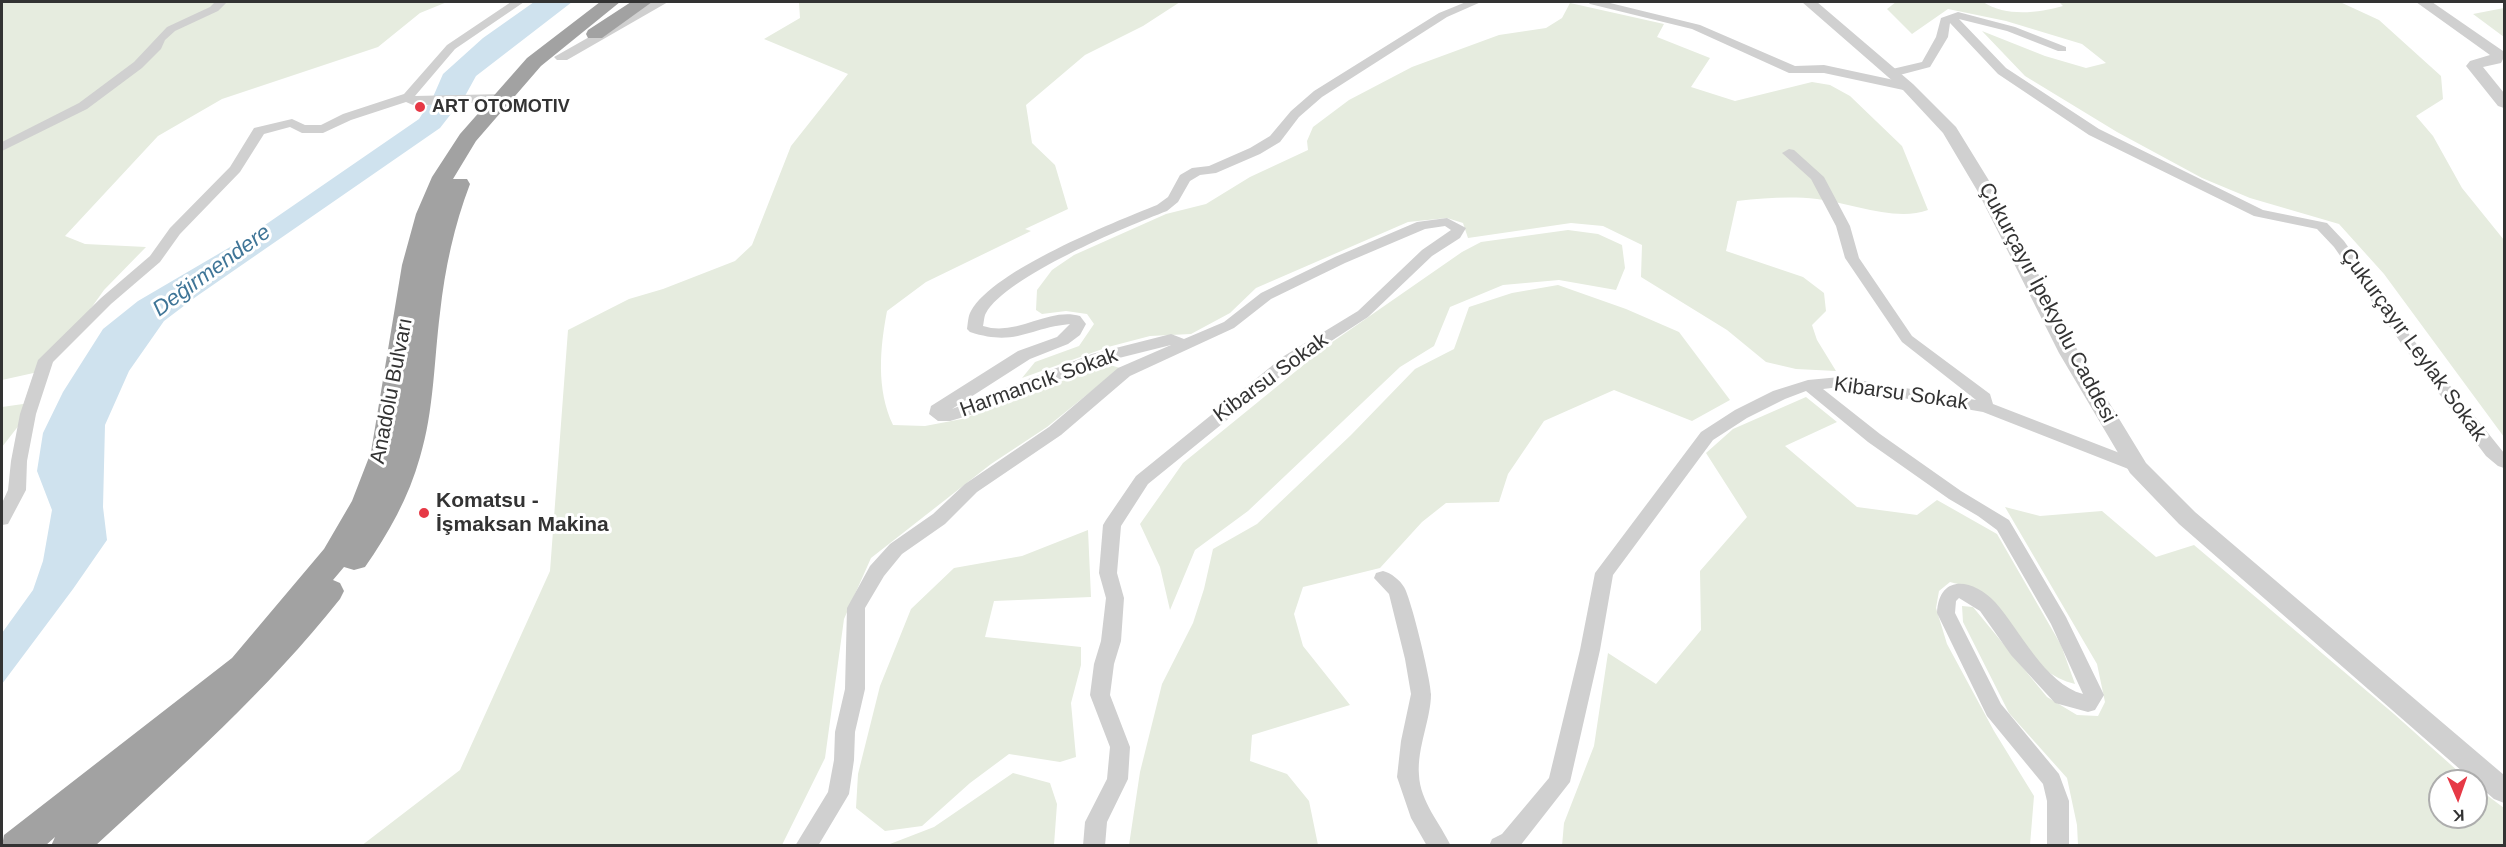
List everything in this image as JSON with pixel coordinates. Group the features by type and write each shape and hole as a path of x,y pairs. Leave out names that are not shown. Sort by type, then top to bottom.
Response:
{"highway":[{"path":"534,62 602,2"},
{"name":"Anadolu Bulvarı","path":"17,846 243,667 335,557 366,501 385,452 414,265 427,214 443,177 467,138 534,62 610,2"},
{"name":"Anadolu Bulvarı","path":"69,846 230,703 303,626 357,555 390,498 410,446 434,262 447,210 464,174 487,138 562,57 632,2"},
{"path":"562,57 643,2"}],"street":[{"path":"2,147 83,106 138,65 157,48 160,39 171,29 214,9 222,2"},
{"path":"2,519 17,490 19,461 28,414 46,360 106,301 155,259 175,231 235,169 260,131 292,123 302,129 323,129 347,117 408,97 451,47 518,2"},
{"name":"Anadolu Bulvarı","path":"562,57 661,2"},
{"name":"Harmancık Sokak","path":"1183,345 1171,339 1098,358 968,410 944,417 937,414 937,410 962,398 1026,354 1057,344 1075,332 1078,324 1075,319 1065,319 1017,334 984,333 975,329 973,324 976,312 986,302 1068,247 1162,208 1173,199 1185,178 1197,171 1211,170 1255,151 1275,139 1295,114 1318,94 1443,15 1475,2"},
{"path":"1594,2 1696,27 1793,70 1824,69 1908,87"},
{"name":"Çukurçayır İpekyolu Caddesi","path":"1809,2 1908,87 1950,130 1988,192 2069,353 2137,466 2187,518 2505,791"},
{"path":"2423,2 2498,54 2496,60 2474,66 2505,103"},
{"path":"1892,73 1926,64 1942,37 1945,20 1958,15 2011,29 2062,49"},
{"name":"Çukurçayır Leylak Sokak","path":"1951,17 2002,71 2094,132 2259,213 2322,226 2339,244 2434,377 2492,452 2505,462"},
{"path":"408,97 413,101 504,98"},
{"path":"1789,153 1817,177 1843,226 1852,258 1907,339 1984,398 1986,406"},
{"name":"Kibarsu Sokak","path":"1094,846 1096,822 1117,778 1120,747 1100,695 1104,664 1112,641 1115,598 1108,573 1112,525 1142,480 1290,360 1363,314 1427,253 1455,235 1459,228 1447,222 1422,225 1340,260 1266,296 1230,325 1183,345"},
{"name":"Harmancık Sokak","path":"806,846 838,794 844,760 845,732 855,689 856,608 877,571 896,549 939,519 971,488 1054,431 1124,372 1183,345"},
{"name":"Kibarsu Sokak","path":"1500,846 1510,841 1559,782 1590,650 1604,573 1707,436 1741,414 1779,395 1808,385 1840,382 1986,406 2137,466"},
{"path":"1808,385 1874,438 1955,495 1984,511 2003,525 2059,622 2094,695 2088,704 2062,697 2018,650 1987,606 1969,594 1955,590 1947,598 1946,613 1994,710 2052,780 2058,801 2058,846"},
{"path":"1383,578 1397,591 1415,659 1421,694 1411,741 1408,777 1422,818 1440,846"}],"shaded area":[{"path":"2,2 447,2 420,13 378,47 222,99 158,136 65,236 85,244 146,247 104,290 47,370 2,380"},
{"path":"799,2 1180,2 1143,26 1085,55 1026,105 1032,143 1055,165 1068,209 1025,229 1031,231 926,282 887,311 881,354 884,397 893,425 925,426 962,419 1107,364 1120,368 1047,427 991,464 871,558 844,619 825,758 782,845 361,846 460,770 550,571 568,330 629,299 663,289 735,261 752,245 791,146 848,74 764,39 800,18"},
{"path":"1896,2 1983,2 2002,10 2022,12 2063,6 2059,2 2340,2 2379,20 2441,76 2443,99 2416,116 2433,136 2462,188 2504,240 2504,437 2384,274 2339,224 2250,198 2202,178 2117,132 2025,76 1982,31 2045,56 2086,68 2106,63 2082,44 2006,21 1948,9 1912,34 1887,9"},
{"path":"1570,3 1664,24 1657,37 1710,58 1691,87 1735,101 1812,82 1830,85 1850,96 1902,146 1928,210 1902,214 1888,213 1830,201 1797,198 1737,201 1726,251 1803,277 1824,293 1826,311 1812,325 1817,340 1836,371 1796,369 1766,362 1727,330 1641,277 1642,245 1603,226 1571,223 1468,238 1463,223 1447,218 1408,222 1256,288 1230,313 1191,334 1150,336 1108,347 1022,378 1035,362 1079,346 1094,324 1087,314 1066,311 1042,314 1036,310 1037,290 1052,270 1074,255 1166,214 1206,204 1250,177 1308,150 1307,141 1313,127 1349,100 1412,67 1499,35 1546,28 1562,18"},
{"path":"2504,8 2504,37 2473,14"},
{"path":"1568,230 1598,234 1622,245 1625,268 1616,290 1559,280 1503,285 1450,307 1434,346 1400,367 1248,511 1195,550 1170,610 1160,567 1140,524 1183,463 1328,345 1462,252 1481,242"},
{"path":"1558,285 1626,309 1679,332 1730,400 1692,421 1614,390 1544,421 1508,474 1499,502 1446,503 1422,522 1380,568 1303,587 1294,614 1303,646 1350,705 1252,735 1250,761 1287,774 1309,801 1318,845 1129,845 1140,772 1162,684 1193,623 1213,549 1257,524 1351,435 1415,369 1454,349 1469,307 1512,293"},
{"path":"1806,397 1837,422 1785,446 1857,507 1917,515 1937,500 1997,534 2061,645 2075,684 2044,669 1972,589 1950,582 1939,591 1936,608 1947,644 1994,731 2034,796 2030,845 1562,846 1564,823 1594,746 1608,653 1656,684 1701,630 1700,571 1747,517 1706,453 1733,429"},
{"path":"37,402 2,447 2,407"},
{"path":"2005,507 2040,516 2102,511 2156,557 2194,545 2456,769 2428,769 2428,829 2488,829 2488,796 2504,808 2504,845 2078,845 2077,825 2067,778 2009,713 1963,622 1962,606 1973,607 2047,697 2077,715 2098,716 2105,702 2097,664"},
{"path":"1088,530 1091,597 994,601 985,637 1081,647 1081,665 1071,703 1076,757 1060,762 1009,754 970,783 922,826 885,831 856,808 858,774 880,686 911,609 954,568 1022,556"},
{"path":"1013,773 1050,783 1057,804 1054,845 858,845 890,844 934,827"}],"water":[{"name":"Değirmendere","path":"534,2 572,2 476,76 465,96 440,128 164,321 129,371 105,425 103,507 107,540 2,684 2,633 33,590 43,561 52,510 37,471 43,433 63,392 103,329 138,301 249,236 419,119 433,97 443,74 483,38"}],"place":[{"name":"ART OTOMOTIV","path":"420,107"},
{"name":"Komatsu - İşmaksan Makina","path":"424,513"}]}
